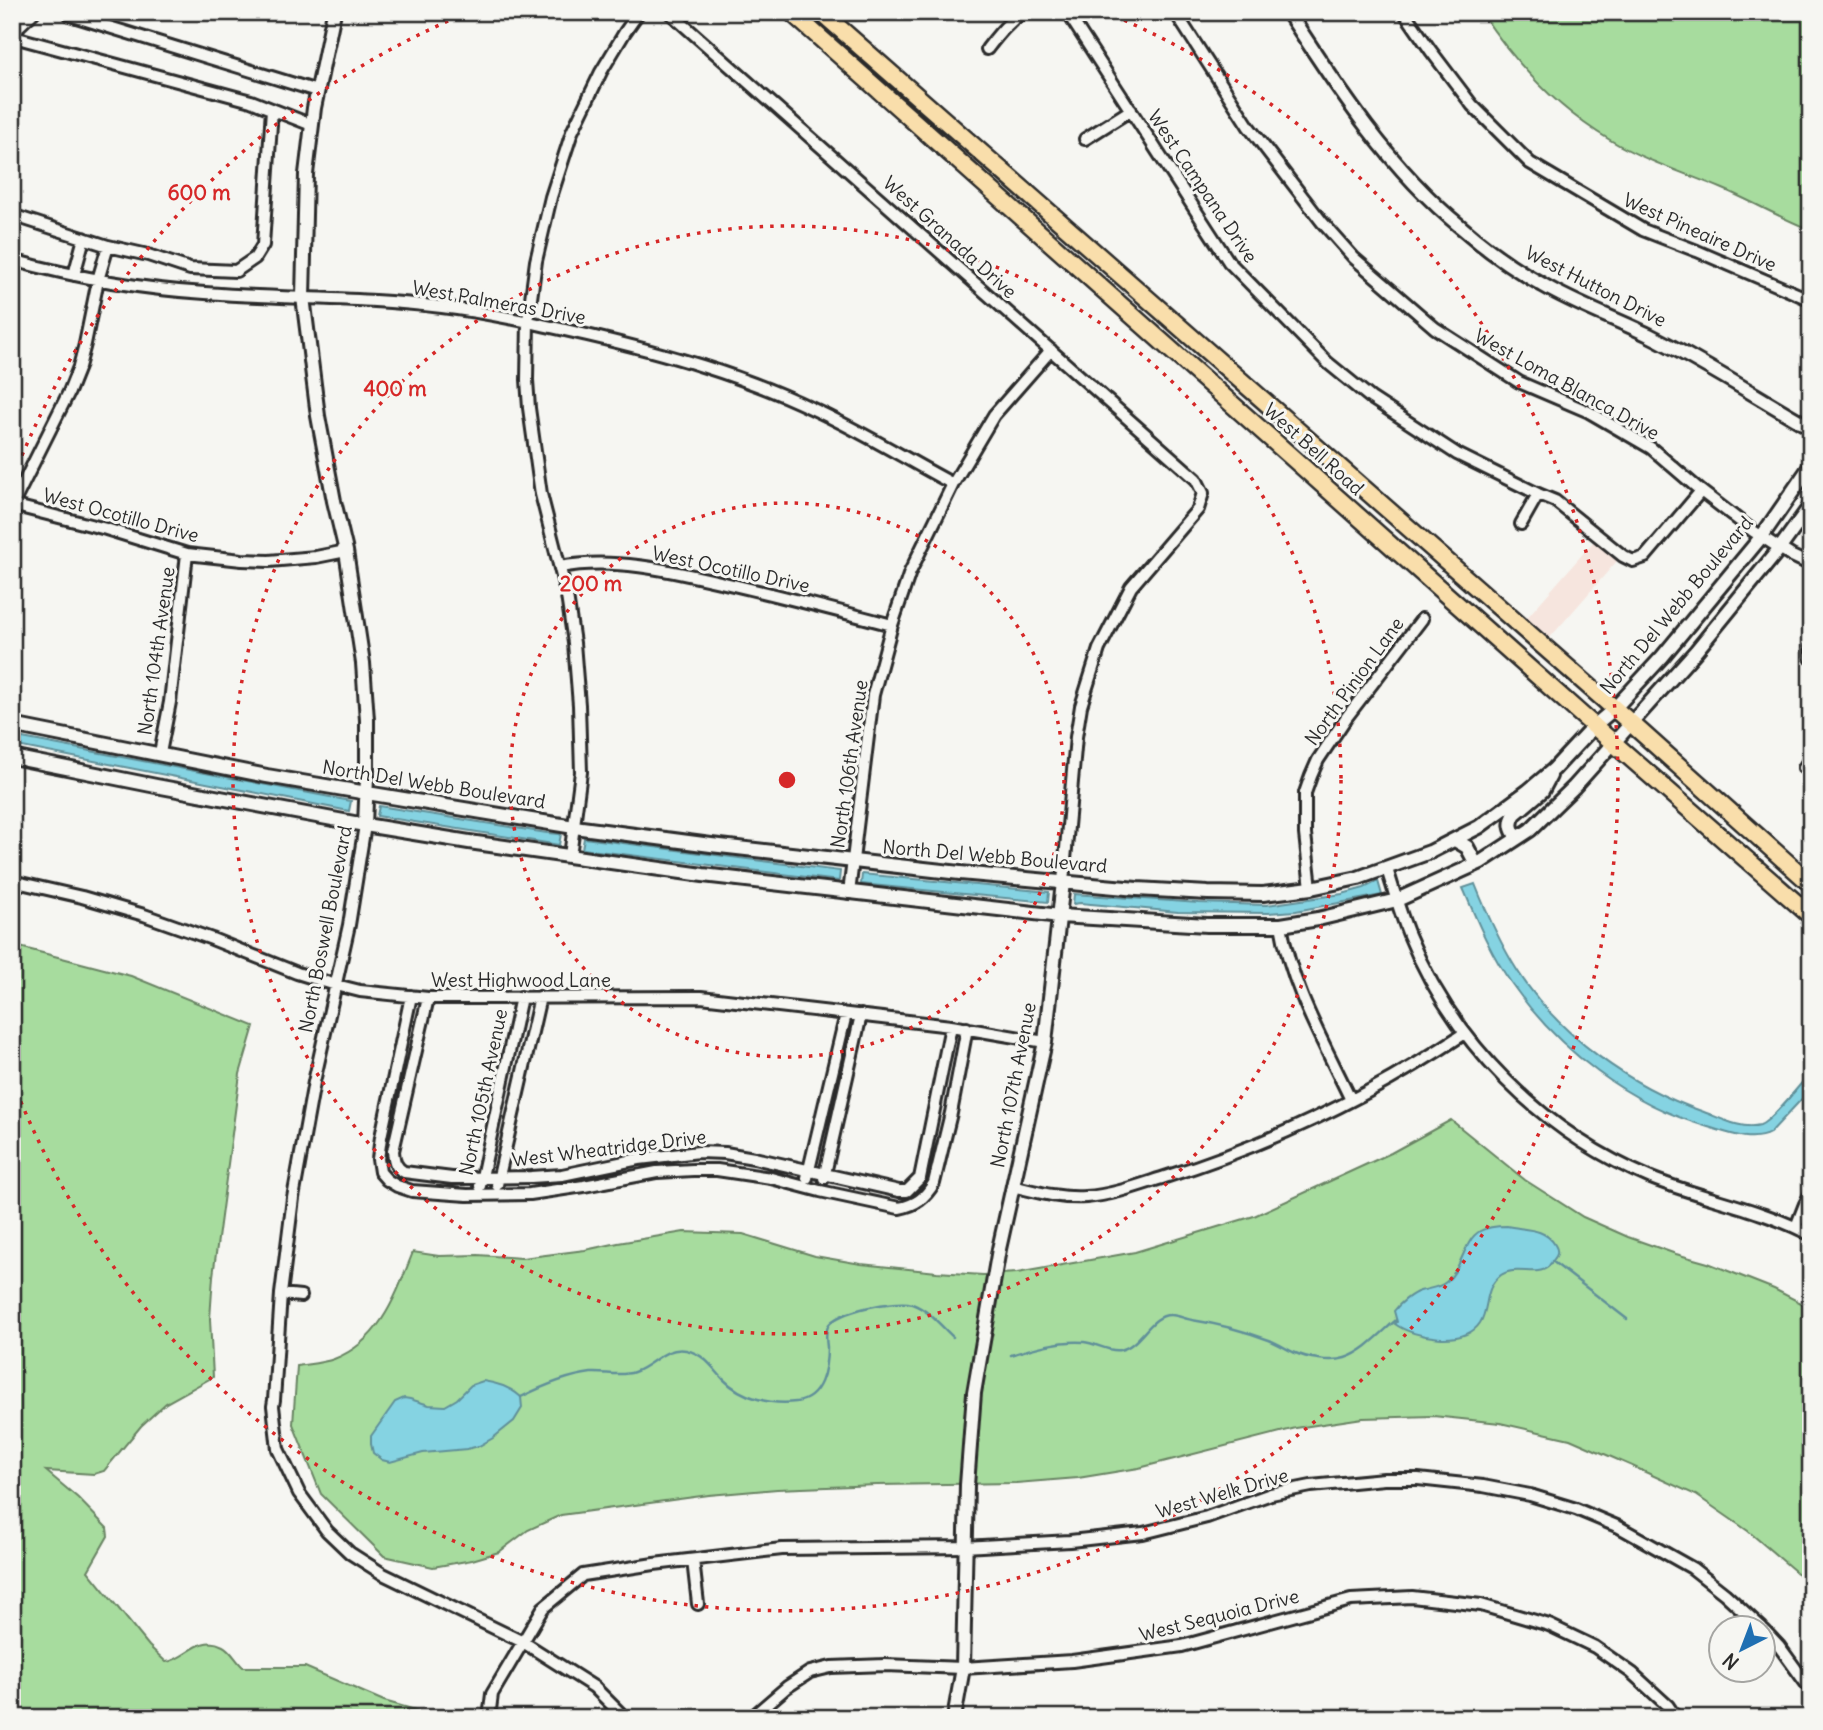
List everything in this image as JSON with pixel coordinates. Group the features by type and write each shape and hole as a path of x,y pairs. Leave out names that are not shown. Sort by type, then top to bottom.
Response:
{"main road":[{"name":"West Bell Road","path":"791,12 1594,726 1809,910"},
{"name":"West Bell Road","path":"821,12 1811,884"}],"street":[{"path":"34,12 19,26 13,40 251,101 312,125"},
{"name":"North Boswell Boulevard","path":"334,12 317,91 306,174 303,297 318,416 345,551 363,663 367,720 367,793 353,903 314,1082 293,1198 281,1294 273,1406 278,1449 299,1493 327,1531 350,1553 383,1574 523,1642 594,1687 625,1718"},
{"path":"570,856 581,772 579,705 567,596 541,494 528,408 528,321 536,261 551,197 572,132 601,72 639,12"},
{"name":"West Granada Drive","path":"669,12 1196,479 1203,493"},
{"path":"988,49 1012,20 1023,12"},
{"name":"West Campana Drive","path":"1067,12 1229,262 1328,363 1371,398 1457,454 1555,501 1623,556 1633,561 1645,557 1701,491"},
{"name":"West Loma Blanca Drive","path":"1175,12 1249,127 1322,222 1354,258 1435,328 1519,382 1589,412 1651,449 1701,491 1762,536 1811,565"},
{"name":"West Hutton Drive","path":"1289,12 1385,150 1429,199 1489,250 1543,285 1679,351 1811,428"},
{"name":"West Pineaire Drive","path":"1404,12 1472,105 1530,163 1643,230 1811,300"},
{"path":"68,13 317,91"},
{"path":"12,215 190,269 236,271 255,258 263,245 272,109"},
{"path":"1085,139 1130,110"},
{"path":"74,275 84,238"},
{"path":"12,505 79,367 108,246"},
{"name":"West Palmeras Drive","path":"12,260 98,280 169,290 443,307 528,321 630,345 720,372 813,408 953,484"},
{"name":"North 106th Avenue","path":"849,893 870,714 892,625 910,572 953,484 994,415 1051,350"},
{"name":"North Del Webb Boulevard","path":"12,725 267,776 574,827 853,862 1138,889 1262,894 1311,888 1358,878 1430,852 1494,817 1528,792 1614,709 1662,657 1762,536 1811,465"},
{"name":"North 107th Avenue","path":"954,1718 962,1668 964,1547 974,1393 999,1249 1045,1042 1081,706 1099,649 1131,587 1198,509 1203,493"},
{"path":"1521,524 1538,494"},
{"name":"West Ocotillo Drive","path":"12,505 106,529 187,554 269,561 316,557 345,551"},
{"path":"12,757 365,825 703,875 1060,916 1207,925 1280,925 1397,900 1476,864 1530,830 1632,724 1731,611 1811,505"},
{"name":"North 104th Avenue","path":"160,753 170,702 187,554"},
{"name":"West Ocotillo Drive","path":"560,567 583,562 674,572 758,590 892,625"},
{"name":"North Pinion Lane","path":"1311,888 1305,793 1311,776 1318,760 1346,718 1422,619"},
{"path":"1811,647 1811,658"},
{"path":"1804,768 1811,757"},
{"path":"1517,838 1510,825 1512,819 1542,791 1554,769"},
{"path":"1455,840 1467,847 1476,864"},
{"path":"1387,869 1409,934 1445,1004 1465,1033 1536,1109 1592,1148 1652,1178 1743,1207 1811,1235"},
{"name":"West Highwood Lane","path":"12,881 144,915 297,973 360,991 428,998 701,997 967,1028 1045,1042"},
{"path":"1280,925 1299,992 1351,1100"},
{"name":"West Wheatridge Drive","path":"411,996 381,1137 378,1159 380,1172 397,1186 412,1191 479,1195 530,1194 657,1172 693,1170 743,1173 899,1208 910,1206 928,1193 934,1183 967,1028"},
{"name":"North 105th Avenue","path":"479,1195 521,997"},
{"name":"North 105th Avenue","path":"495,1194 540,997"},
{"name":"West Wheatridge Drive","path":"428,998 396,1140 394,1160 397,1168 404,1172 452,1178 562,1175 639,1159 699,1152 754,1158 907,1191 920,1178 951,1026"},
{"path":"804,1187 846,1014"},
{"path":"820,1191 861,1015"},
{"path":"1012,1186 1048,1195 1085,1197 1121,1190 1187,1170 1238,1152 1351,1100 1398,1075 1465,1033"},
{"path":"1796,1227 1811,1194"},
{"path":"281,1294 301,1296"},
{"name":"West Welk Drive","path":"489,1718 492,1694 543,1608 583,1575 782,1549 964,1547 1070,1541 1143,1533 1207,1517 1271,1494 1311,1486 1384,1479 1419,1479 1483,1486 1530,1495 1576,1509 1619,1527 1692,1568 1747,1614"},
{"path":"693,1560 698,1604"},
{"name":"West Sequoia Drive","path":"751,1718 787,1687 810,1672 831,1667 885,1665 962,1668 1072,1661 1148,1652 1182,1646 1351,1600 1412,1597 1480,1605 1549,1625 1595,1647 1632,1673 1668,1706 1676,1718"},
{"name":"West Welk Drive","path":"1778,1645 1811,1690"},
{"path":"1413,1718 1433,1718"}],"shaded area":[{"path":"1594,541 1617,561 1547,641 1524,621"}],"green space":[{"path":"1481,12 1811,12 1811,230 1723,189 1637,154 1591,128 1538,83 1508,49"},
{"path":"12,945 131,976 254,1026 240,1074 213,1276 210,1319 213,1377 166,1403 141,1426 104,1471 94,1474 46,1471 78,1498 107,1528 108,1536 88,1571 149,1646 166,1662 200,1645 214,1643 226,1648 243,1667 305,1667 384,1701 419,1711 418,1718 12,1718"},
{"path":"1451,1120 1525,1180 1583,1217 1628,1237 1708,1263 1774,1289 1811,1308 1811,1586 1748,1531 1696,1495 1570,1439 1500,1423 1433,1416 1363,1418 1296,1428 1139,1468 1078,1478 1016,1483 777,1489 709,1495 561,1515 528,1530 499,1552 433,1567 384,1556 321,1494 293,1424 297,1366 334,1359 364,1341 385,1315 413,1252 439,1256 522,1258 684,1232 743,1234 815,1256 861,1264 983,1275 1017,1273 1135,1252 1254,1216 1391,1153"}],"water":[{"path":"12,736 351,801 349,811 12,745"},
{"path":"379,806 561,834 559,845 377,816"},
{"path":"584,838 840,871 839,881 582,849"},
{"path":"862,874 1049,892 1048,902 861,884"},
{"path":"1378,881 1382,895 1296,911 1178,912 1073,904 1074,894 1267,905 1342,894"},
{"path":"1475,884 1505,949 1534,994 1575,1037 1650,1089 1724,1120 1753,1126 1765,1122 1779,1109 1811,1072 1811,1089 1770,1133 1748,1137 1679,1117 1624,1089 1574,1053 1551,1031 1504,973 1463,888"},
{"path":"1507,1226 1540,1232 1551,1239 1557,1253 1548,1267 1538,1271 1513,1271 1501,1275 1489,1292 1480,1323 1473,1331 1463,1335 1451,1338 1426,1336 1395,1324 1397,1322 1394,1311 1402,1302 1417,1292 1446,1282 1456,1270 1475,1235 1486,1229"},
{"path":"483,1381 504,1386 521,1397 522,1408 514,1421 493,1438 467,1449 423,1453 390,1462 373,1453 371,1436 395,1402 404,1398 445,1406 471,1385"}],"waterway":[{"path":"1552,1261 1627,1319"},
{"path":"521,1397 582,1374 634,1372 672,1351 686,1350 703,1358 739,1391 766,1401 796,1402 812,1395 821,1382 826,1364 828,1326 854,1311 894,1303 912,1304 929,1314 953,1337"},
{"path":"1011,1355 1066,1342 1088,1343 1120,1350 1134,1343 1157,1319 1171,1315 1250,1334 1305,1356 1326,1360 1339,1359 1366,1347 1396,1320"}]}
